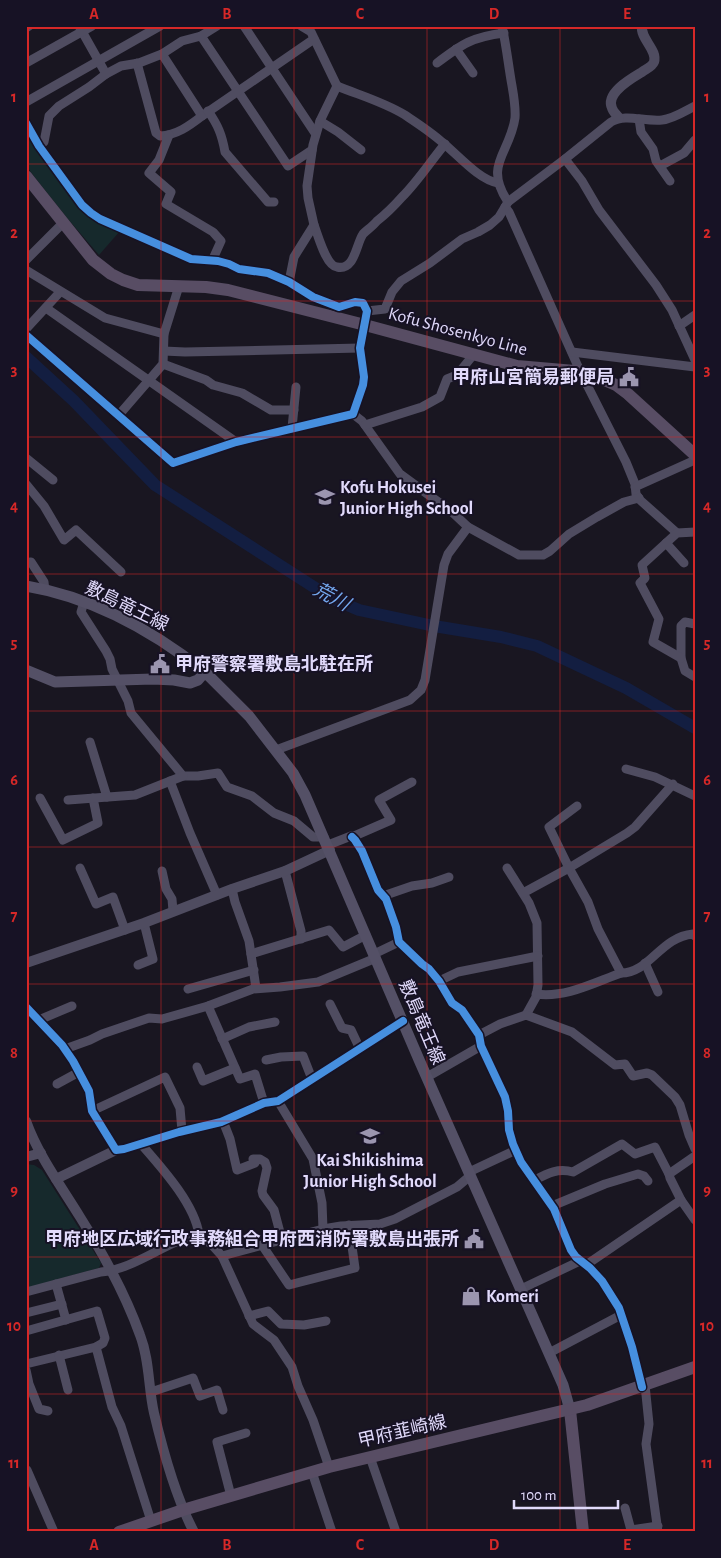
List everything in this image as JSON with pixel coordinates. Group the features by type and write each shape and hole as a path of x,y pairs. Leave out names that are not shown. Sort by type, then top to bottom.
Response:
{"main road":[{"name":"Kofu Shosenkyo Line","path":"26,176 93,260 111,274 123,280 138,285 206,287 228,290 517,366 580,371 616,385 695,454"},
{"name":"敷島竜王線","path":"26,586 84,602 129,622 160,640 205,672 249,716 297,780 327,844 469,1174 563,1385 570,1410"},
{"path":"29,674 55,682 174,680 190,683 198,680 205,672"},
{"name":"甲府韮崎線","path":"118,1532 183,1510 370,1456 570,1410 695,1367"},
{"path":"570,1410 583,1532"}],"street":[{"path":"26,63 81,29 92,26"},
{"path":"26,102 160,26"},
{"path":"39,146 44,142 47,124 54,111 106,74 121,66 162,54 182,41 201,36 217,26"},
{"path":"244,26 315,133"},
{"path":"301,26 311,32 337,86 382,103 404,114 445,144 478,173 492,182 498,183"},
{"path":"619,118 611,107 614,94 630,79 652,65 655,60 642,32 642,26"},
{"path":"81,29 106,74"},
{"path":"438,63 456,48 478,37 503,30 515,118 498,166 498,183 509,212 580,371 626,462 636,494 677,533"},
{"path":"201,36 288,166 312,150"},
{"path":"136,63 156,132 160,136 169,136 186,129 205,113 314,39"},
{"path":"456,48 473,73"},
{"path":"162,54 205,113 218,125 224,152 268,202 274,202"},
{"path":"337,86 315,133 307,186 314,225 327,258 335,267 342,267 349,263 355,256 363,234 418,181 445,144"},
{"path":"367,310 385,309 392,292 401,281 430,263 462,239 490,225 499,217 507,205 611,122 619,118 660,121 695,106"},
{"path":"639,119 641,132 653,149 656,161 670,181"},
{"path":"320,121 361,150"},
{"path":"26,123 39,146 82,205 91,213 191,259 229,264 239,269 268,273 289,282 313,297 338,307 355,302 363,303 367,310 360,348 364,377 353,414"},
{"path":"169,136 159,160 149,173 171,192 166,204 213,232 221,241 212,261"},
{"path":"660,166 684,153 695,140"},
{"path":"565,159 582,181 599,210 656,285 672,310 695,360"},
{"path":"26,260 63,223"},
{"path":"289,282 294,257 314,225"},
{"path":"26,270 105,318 164,334"},
{"path":"118,416 163,364 164,334 179,286"},
{"path":"26,329 60,292"},
{"path":"46,308 236,442"},
{"path":"679,326 695,315"},
{"path":"26,335 173,463 236,442 353,414"},
{"path":"164,350 185,352 360,348"},
{"path":"572,352 695,367"},
{"path":"365,424 422,407 440,397 447,379 457,375 474,354"},
{"path":"163,364 206,380 213,385 242,393 271,410 294,410"},
{"path":"292,428 296,386"},
{"path":"353,414 365,424 400,474 452,512 468,527 519,555 543,555 569,534 590,521 624,502 639,498"},
{"path":"26,458 53,480"},
{"path":"635,487 695,460"},
{"path":"26,484 44,506 64,540 76,530 121,572"},
{"path":"276,750 410,700 421,690 428,664 444,565 448,554 468,527"},
{"path":"681,658 653,642 659,619 640,583 645,578 642,565 677,533 695,532"},
{"path":"666,543 684,563"},
{"path":"26,563 31,562 44,582 45,590"},
{"path":"84,602 81,612 106,651 131,712 183,776"},
{"path":"695,624 685,622 681,626 681,658 685,671 695,677"},
{"path":"90,742 107,797"},
{"path":"626,769 673,784 695,796"},
{"path":"68,800 135,795 183,776 218,773 227,787 252,796 274,813 294,821 313,837 327,844"},
{"path":"170,781 190,834 217,895"},
{"path":"26,963 144,923 285,871 327,844 350,836 352,837 391,820 379,800 412,782"},
{"path":"523,893 569,868 634,827 673,784"},
{"path":"40,798 63,840 98,823 93,798"},
{"path":"577,806 549,827 588,902 598,930 621,972"},
{"path":"352,837 362,851 378,890 386,899 399,942 429,969 439,981 452,1003 462,1010 479,1035 481,1046 504,1097 508,1111 509,1130 521,1162 552,1206 571,1250 607,1288 619,1308 644,1386 649,1424 646,1444 658,1529 630,1530 626,1508"},
{"path":"80,868 96,904 113,897 124,930"},
{"path":"479,1035 526,1014 536,994 538,985 538,923 523,893 507,868"},
{"path":"285,871 301,931 301,939"},
{"path":"162,872 166,889 172,899 173,911"},
{"path":"383,896 412,886 432,883 449,877"},
{"path":"232,889 249,941 256,988"},
{"path":"138,965 153,959 144,923"},
{"path":"251,954 329,930 343,947 366,935"},
{"path":"536,994 549,996 573,992 621,972 628,973 641,967 672,940 689,934 695,936"},
{"path":"65,1049 148,1018 162,1019 208,1006 256,988 318,982 375,956 399,942"},
{"path":"439,981 458,972 538,956"},
{"path":"645,964 658,992"},
{"path":"188,989 254,970"},
{"path":"330,1004 342,1028 351,1030 360,1049"},
{"path":"39,1020 72,1006"},
{"path":"208,1006 240,1079 255,1074 264,1103"},
{"path":"26,1007 65,1049 89,1091 92,1111 116,1150"},
{"path":"526,1014 572,1032 615,1065 625,1064 633,1076 646,1073 652,1075 676,1097 695,1149"},
{"path":"222,1039 249,1027 275,1022"},
{"path":"56,1179 116,1150 223,1121 264,1103 278,1101 403,1022"},
{"path":"427,1077 481,1046"},
{"path":"266,1060 303,1056 312,1079"},
{"path":"197,1067 203,1081 235,1068"},
{"path":"57,1084 79,1072"},
{"path":"92,1111 165,1077 180,1108 182,1131"},
{"path":"278,1101 313,1158 322,1203 324,1229"},
{"path":"26,1121 41,1153 118,1282 141,1336 146,1356 154,1413 183,1510 194,1532"},
{"path":"223,1121 230,1138 238,1170 255,1163 253,1159 260,1159 265,1162 267,1168 262,1191 274,1210 282,1240"},
{"path":"141,1144 169,1177 184,1200 195,1221 199,1234 222,1256 252,1324 274,1340 292,1367 330,1467"},
{"path":"535,1180 564,1170 573,1172 622,1144 635,1154 655,1146 681,1200 695,1220"},
{"path":"222,1256 324,1229 349,1225 380,1224 395,1220 457,1187 469,1174 516,1150"},
{"path":"26,1157 41,1153"},
{"path":"669,1174 695,1156"},
{"path":"552,1206 606,1184 638,1174 644,1176 648,1181"},
{"path":"521,1289 583,1263 681,1200"},
{"path":"262,1245 288,1285 355,1268 349,1225"},
{"path":"26,1292 101,1272 112,1271 187,1237 199,1234"},
{"path":"56,1284 66,1320"},
{"path":"26,1313 62,1304"},
{"path":"26,1330 97,1311 105,1338 103,1343 96,1347 26,1364"},
{"path":"249,1316 268,1311 281,1324 304,1325 326,1321"},
{"path":"549,1353 621,1315"},
{"path":"96,1347 112,1407 121,1426 151,1521"},
{"path":"59,1356 68,1390"},
{"path":"26,1370 29,1384 39,1409 48,1411"},
{"path":"151,1392 193,1378 200,1396 216,1390 223,1410"},
{"path":"231,1496 217,1442 246,1433"},
{"path":"370,1456 396,1532"},
{"path":"27,1470 30,1485 54,1532"},
{"path":"312,1472 332,1532"}],"green space":[{"path":"26,133 80,208 88,216 120,231 99,255 26,166"},
{"path":"26,1164 34,1165 42,1170 101,1263 99,1268 26,1288"}],"waterway":[{"name":"荒川","path":"26,357 74,401 155,485 331,598 359,610 434,626 501,637 537,646 626,688 695,728"}],"cycle path":[{"path":"26,123 39,146 82,205 100,219 191,259 218,261 239,269 268,273 289,282 313,297 339,307 355,302 363,303 367,311 360,348 364,377 363,385 353,414 236,442 173,463 26,335"},
{"path":"352,837 362,851 378,890 386,899 399,942 429,969 439,981 452,1003 462,1010 479,1035 481,1046 505,1097 509,1130 521,1162 554,1209 571,1250 602,1281 619,1308 632,1347 642,1387"},
{"path":"26,1007 62,1045 73,1061 89,1091 92,1111 116,1150 221,1122 264,1103 278,1101 403,1021"}],"place":[{"name":"甲府山宮簡易郵便局","path":"629,377"},
{"name":"Kofu Hokusei Junior High School","path":"325,497"},
{"name":"甲府警察署敷島北駐在所","path":"160,664"},
{"name":"Kai Shikishima Junior High School","path":"370,1136"},
{"name":"甲府地区広域行政事務組合甲府西消防署敷島出張所","path":"474,1239"},
{"name":"Komeri","path":"471,1296"}]}
